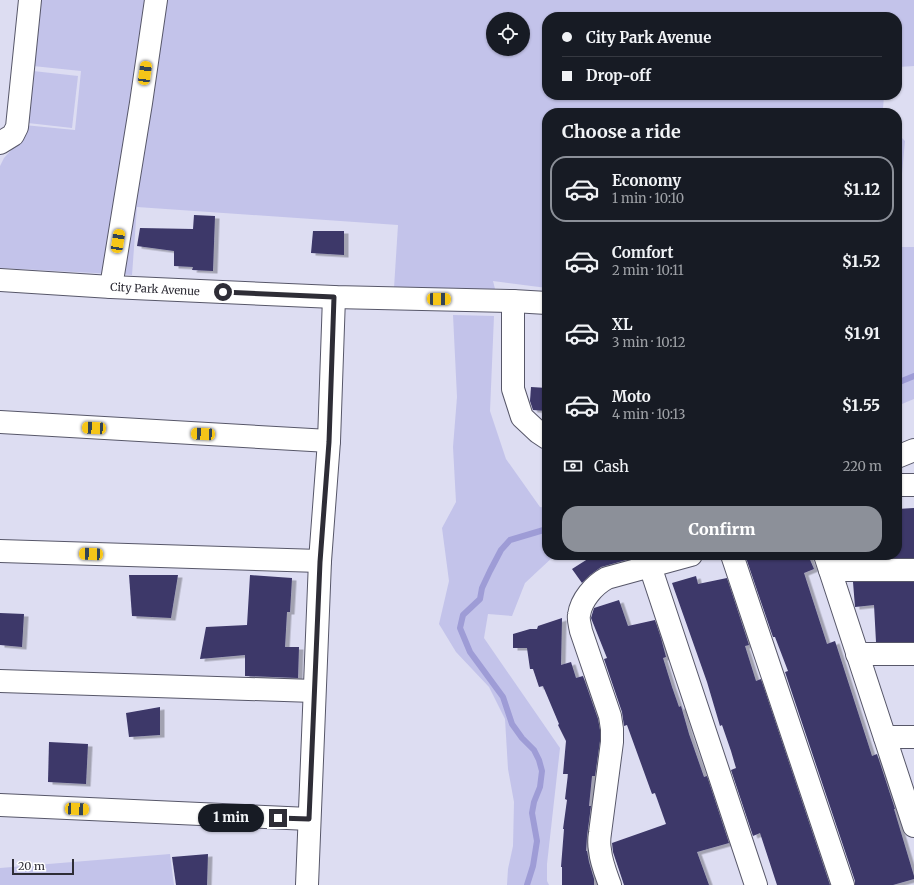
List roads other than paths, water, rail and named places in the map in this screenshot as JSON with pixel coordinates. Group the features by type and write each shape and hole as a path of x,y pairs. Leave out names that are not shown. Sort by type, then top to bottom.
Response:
{"street":[{"path":"0,143 13,135 17,127 30,0"},
{"path":"111,287 140,110 156,0"},
{"name":"City Park Avenue","path":"0,280 111,287 334,297 542,302"},
{"path":"307,885 314,691 320,562 329,442 334,297"},
{"path":"514,301 513,390 522,417 542,435"},
{"path":"0,422 329,442"},
{"path":"902,454 914,450"},
{"path":"902,485 914,485"},
{"path":"0,551 320,562"},
{"path":"610,885 601,858 599,841 612,742 612,729 610,716 581,631 579,614 588,594 602,581 614,575 672,560"},
{"path":"734,560 843,885"},
{"path":"913,819 828,563 914,570"},
{"path":"650,566 756,885"},
{"path":"857,654 914,654"},
{"path":"0,681 314,691"},
{"path":"885,737 914,736"},
{"path":"0,806 309,819"}],"waterway":[{"path":"902,381 914,376"},
{"path":"527,885 533,866 537,841 532,813 534,802 540,787 542,771 534,750 522,738 512,724 503,697 470,652 460,628 463,615 480,599 482,588 501,550 510,540 542,530"}]}
